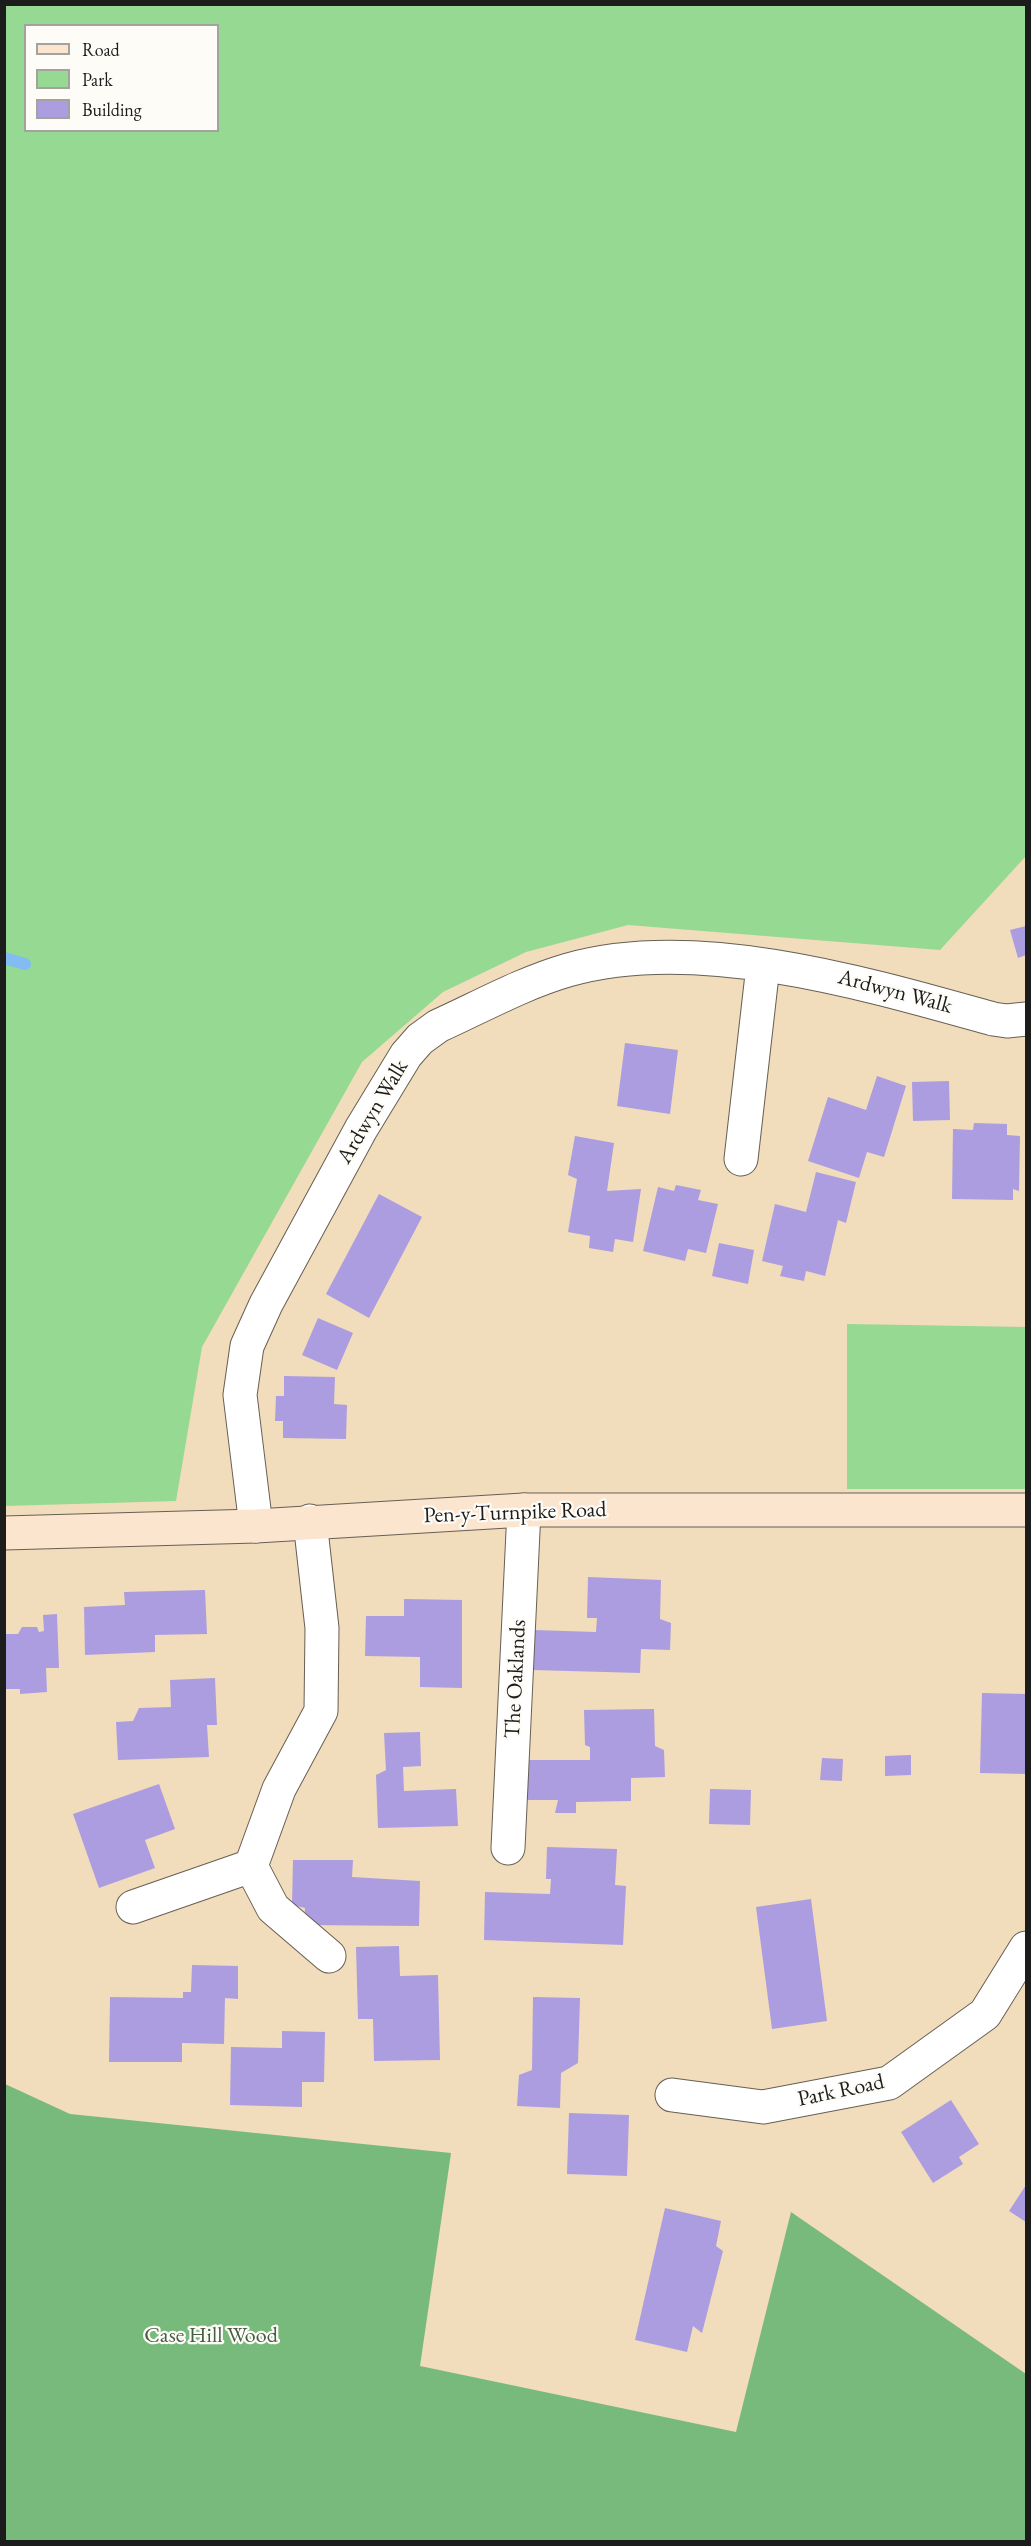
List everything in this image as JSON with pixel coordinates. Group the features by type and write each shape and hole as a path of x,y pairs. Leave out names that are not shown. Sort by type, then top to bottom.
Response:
{"street":[{"name":"Ardwyn Walk","path":"256,1526 240,1395 247,1346 266,1304 361,1129 406,1055 420,1039 438,1026 566,970 593,964 671,958 763,966 830,975 993,1019 1007,1021 1026,1019"},
{"path":"741,1159 763,966"},
{"name":"Pen-y-Turnpike Road","path":"4,1533 256,1526 524,1510 1026,1510"},
{"name":"The Oaklands","path":"508,1848 524,1510"},
{"path":"310,1521 322,1628 321,1711 279,1789 251,1866 273,1908 329,1956"},
{"path":"133,1906 251,1866"},
{"name":"Park Road","path":"672,2095 763,2107 889,2083 985,2014 1026,1948"}],"green space":[{"path":"4,5 1026,5 1026,856 940,950 628,925 526,952 443,992 362,1062 202,1347 176,1501 5,1506"},
{"path":"847,1324 1026,1327 1026,1489 847,1489"},
{"name":"Case Hill Wood","path":"5,2084 70,2114 451,2153 420,2366 736,2432 791,2212 1026,2374 1026,2541 5,2541"}],"building":[{"path":"1026,926 1026,955 1018,958 1010,930"},
{"path":"625,1043 678,1050 670,1114 617,1106"},
{"path":"877,1076 906,1086 884,1157 867,1152 859,1178 808,1161 828,1097 866,1110"},
{"path":"949,1081 950,1120 913,1121 912,1082"},
{"path":"974,1123 1007,1124 1007,1135 1020,1136 1019,1191 1013,1189 1013,1200 952,1199 953,1129 973,1130"},
{"path":"575,1136 614,1143 607,1191 641,1189 633,1242 615,1239 613,1252 589,1248 590,1236 568,1232 577,1179 568,1175"},
{"path":"816,1172 856,1182 846,1223 838,1220 825,1276 806,1271 804,1281 780,1276 783,1266 762,1261 775,1204 806,1212"},
{"path":"676,1185 701,1190 698,1200 718,1204 706,1253 688,1249 685,1261 643,1251 658,1187 674,1191"},
{"path":"379,1194 422,1217 369,1318 326,1294"},
{"path":"719,1243 754,1250 748,1284 712,1276"},
{"path":"318,1318 353,1333 337,1370 302,1355"},
{"path":"284,1376 335,1377 334,1404 347,1405 346,1439 283,1438 283,1421 275,1421 276,1396 284,1396"},
{"path":"588,1577 661,1580 660,1619 671,1623 670,1650 641,1649 640,1673 533,1670 534,1630 596,1632 597,1618 587,1618"},
{"path":"205,1590 207,1634 155,1635 155,1652 85,1655 84,1607 125,1605 124,1592"},
{"path":"404,1599 462,1600 462,1688 420,1687 420,1657 365,1656 366,1616 404,1616"},
{"path":"57,1614 59,1668 46,1668 47,1692 20,1694 20,1689 4,1689 4,1634 18,1634 22,1627 37,1627 39,1632 44,1631 43,1615"},
{"path":"215,1678 217,1725 207,1725 209,1757 118,1760 116,1722 133,1721 139,1708 171,1707 170,1680"},
{"path":"982,1693 1026,1694 1026,1774 980,1773"},
{"path":"654,1709 655,1746 664,1750 665,1777 631,1778 631,1801 576,1802 576,1813 555,1813 558,1800 526,1800 526,1760 590,1760 590,1747 585,1745 584,1710"},
{"path":"420,1732 421,1766 403,1767 404,1791 456,1789 458,1826 378,1828 376,1775 386,1770 384,1733"},
{"path":"911,1755 911,1775 885,1776 885,1756"},
{"path":"822,1758 843,1759 842,1781 820,1780"},
{"path":"159,1784 175,1829 145,1840 155,1868 99,1888 73,1814"},
{"path":"710,1789 751,1790 750,1825 709,1824"},
{"path":"547,1847 617,1849 615,1885 626,1886 623,1945 484,1940 485,1892 550,1894 551,1879 546,1879"},
{"path":"293,1860 353,1860 352,1877 420,1881 419,1926 304,1925 305,1908 292,1905"},
{"path":"811,1899 827,2021 772,2029 756,1907"},
{"path":"399,1946 400,1976 438,1975 440,2060 374,2061 373,2019 358,2019 356,1947"},
{"path":"192,1965 238,1966 238,1999 225,1998 224,2044 182,2043 182,2062 109,2062 110,1997 183,1998 183,1992 191,1992"},
{"path":"533,1997 580,1998 578,2063 561,2073 560,2108 517,2106 519,2075 532,2070"},
{"path":"282,2031 325,2032 324,2082 302,2082 302,2107 230,2105 231,2047 282,2048"},
{"path":"951,2100 979,2144 959,2157 963,2164 933,2183 901,2132"},
{"path":"569,2113 629,2115 627,2176 567,2174"},
{"path":"1026,2185 1026,2222 1009,2211"},
{"path":"665,2208 721,2221 716,2246 723,2251 702,2333 693,2326 687,2352 635,2340"}],"waterway":[{"path":"4,958 25,964"}]}
